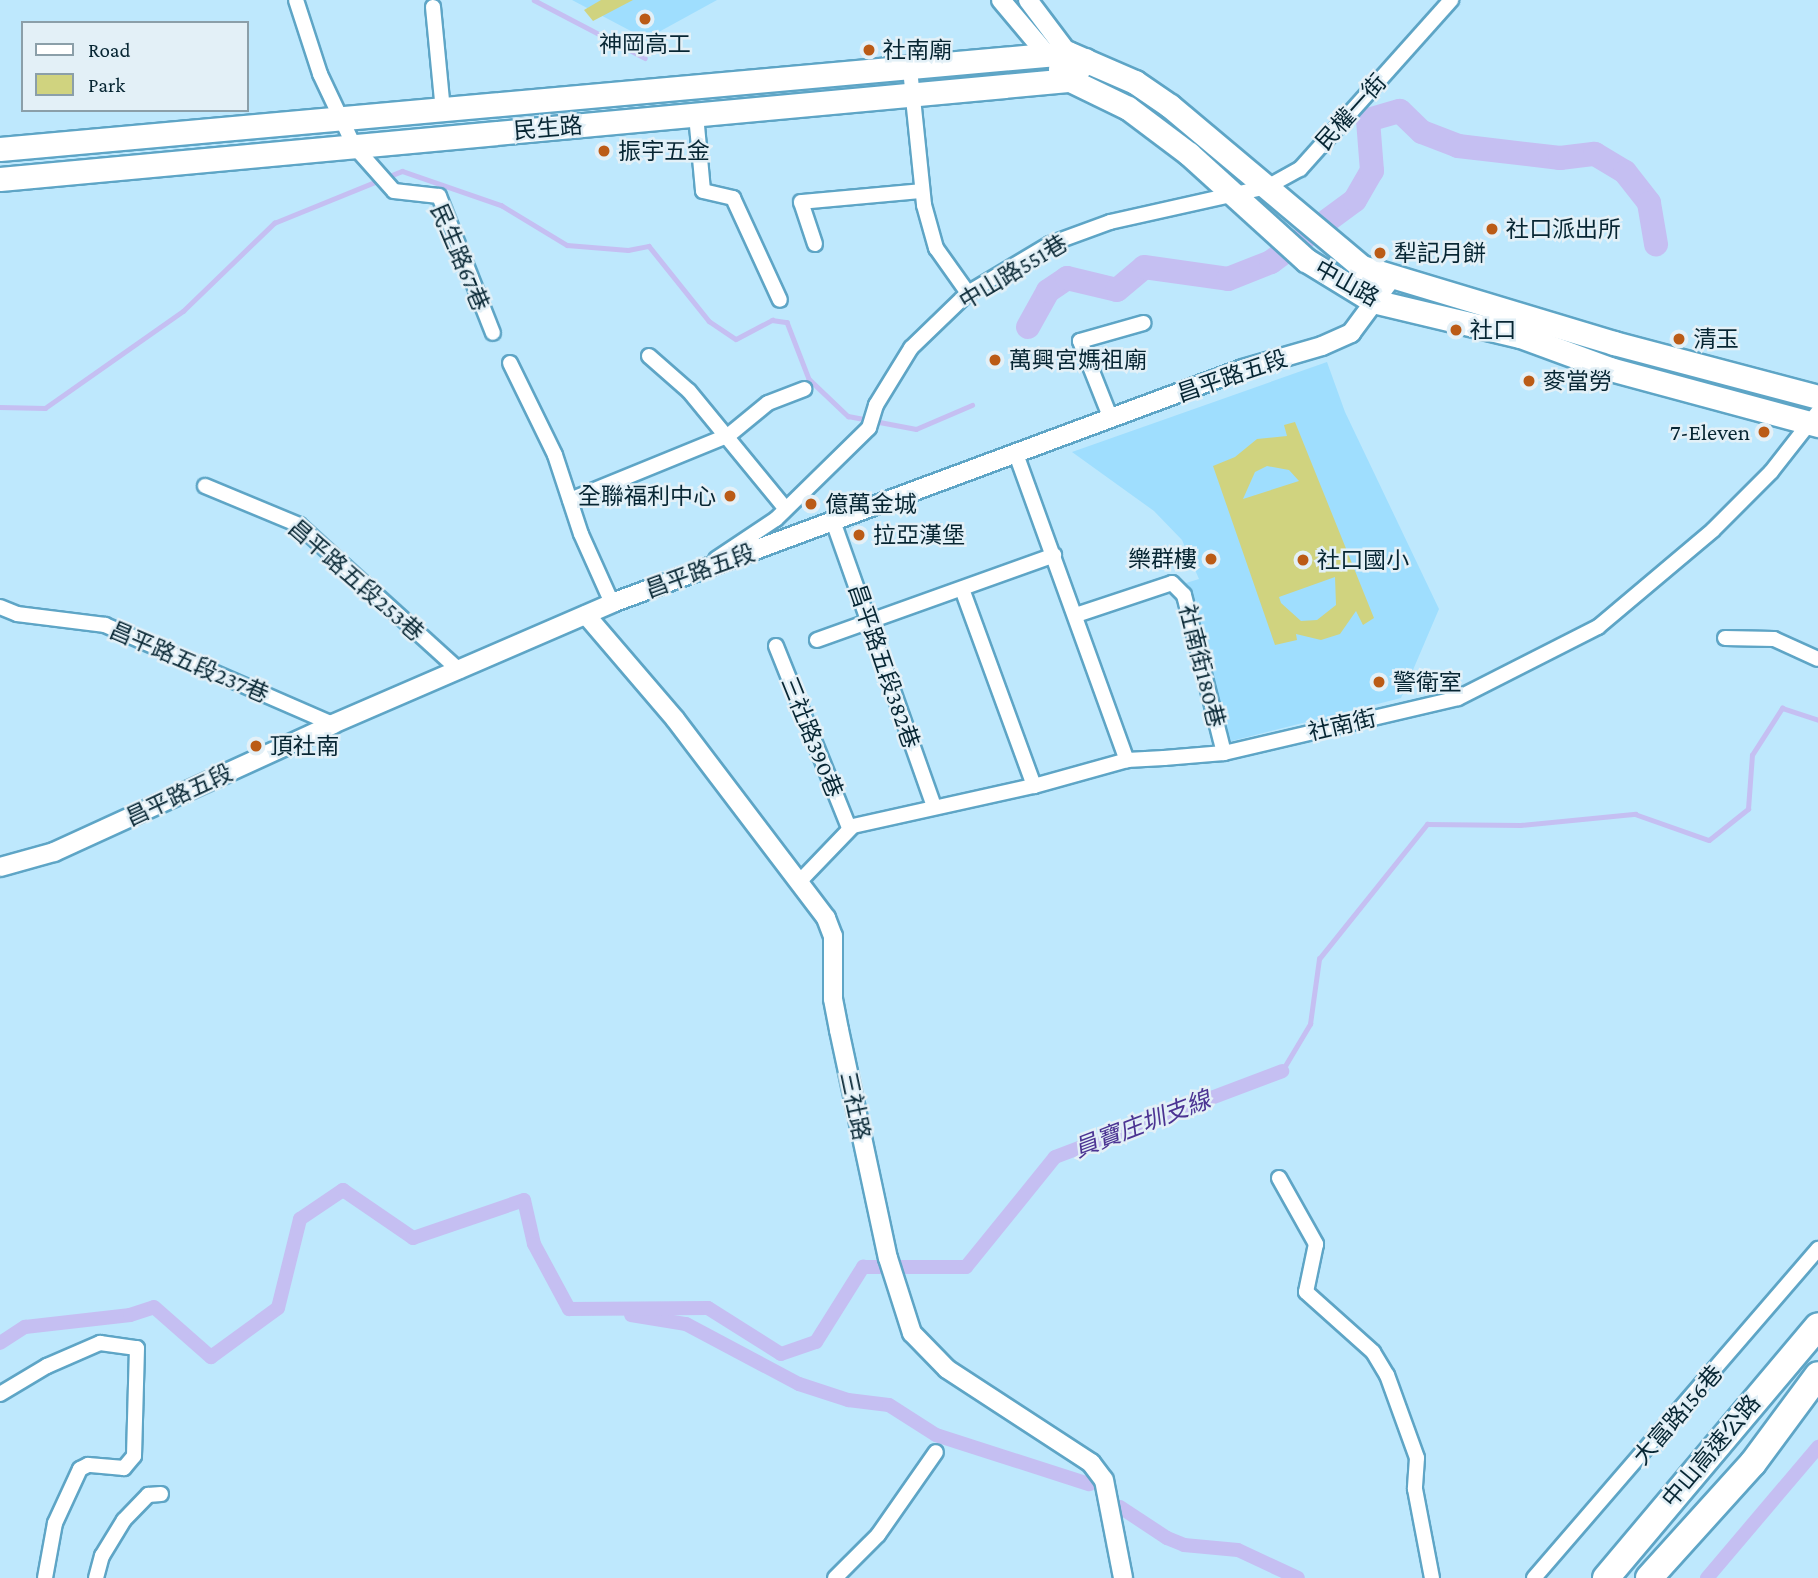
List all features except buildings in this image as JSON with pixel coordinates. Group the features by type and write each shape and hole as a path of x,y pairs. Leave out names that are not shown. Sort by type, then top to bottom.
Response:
{"highway":[{"name":"中山高速公路","path":"1606,1578 1818,1326"},
{"name":"中山高速公路","path":"1649,1578 1753,1463 1818,1375"},
{"path":"1753,1463 1818,1399"}],"main road":[{"name":"民生路","path":"0,149 1067,56"},
{"name":"中山路","path":"1815,420 1610,369 1520,336 1373,301 1289,247 1189,155 1128,108 1070,80 1067,56 1135,82 1170,106 1362,267 1391,279 1818,397"},
{"path":"1067,56 1070,80"},
{"name":"民生路","path":"0,179 1070,80"}],"street":[{"name":"民生路67巷","path":"296,0 339,119 354,146 374,174 394,191 439,196 493,333"},
{"name":"中山路","path":"1001,0 1067,56"},
{"name":"中山路","path":"1028,0 1067,56"},
{"name":"民權一街","path":"1232,195 1267,187 1300,169 1451,0"},
{"path":"433,7 443,110"},
{"path":"910,69 922,191 936,248 968,293"},
{"path":"696,115 703,191 733,198 780,300"},
{"path":"815,244 801,202 922,191"},
{"name":"中山路551巷","path":"697,572 776,519 869,428 876,405 911,348 968,293 1050,244 1110,222 1232,195"},
{"name":"昌平路五段","path":"0,867 54,852 333,724 612,603 1351,333 1391,279"},
{"path":"1111,419 1080,341 1143,323"},
{"path":"649,356 689,391 729,435 785,508"},
{"path":"510,363 555,455 570,500 612,603"},
{"path":"570,500 729,435 768,403 804,389"},
{"name":"社南街","path":"849,828 1034,786 1128,760 1223,753 1458,698 1598,627 1713,530 1771,472 1815,420"},
{"path":"1016,454 1128,760"},
{"name":"昌平路五段253巷","path":"205,486 299,525 460,671"},
{"name":"昌平路五段382巷","path":"834,524 934,807"},
{"path":"817,640 1054,555"},
{"name":"社南街180巷","path":"1076,615 1172,583 1184,595 1223,753"},
{"path":"962,589 1034,786"},
{"name":"昌平路五段237巷","path":"0,607 17,614 105,625 333,724"},
{"name":"三社路","path":"586,615 801,880 833,936 833,999 839,1030 888,1258 912,1333 947,1369 1091,1463 1104,1480 1124,1578"},
{"path":"1724,638 1774,639 1818,659"},
{"name":"三社路390巷","path":"776,646 849,828"},
{"path":"801,880 849,828"},
{"path":"1279,1178 1316,1244 1306,1292 1313,1303 1373,1352 1387,1375 1417,1458 1415,1489 1432,1578"},
{"name":"大富路156巷","path":"1534,1578 1818,1249"},
{"path":"0,1394 47,1366 100,1343 137,1348 134,1456 124,1468 88,1465 80,1469 55,1523 45,1578"},
{"path":"835,1578 878,1535 936,1452"},
{"path":"96,1578 102,1556 124,1520 148,1495 161,1494"}],"shaded area":[{"name":"神岡高工","path":"572,0 717,0 646,39"},
{"name":"社口國小","path":"1327,362 1345,412 1439,609 1401,698 1228,742 1186,583 1199,579 1182,540 1154,511 1072,452"}],"green space":[{"path":"601,0 633,0 593,21 584,10"},
{"path":"1295,422 1374,618 1363,625 1356,611 1340,634 1321,640 1296,634 1297,640 1275,645 1213,466 1235,457 1257,439 1287,436 1284,425","holes":["1267,466 1289,470 1299,481 1243,499 1255,472","1335,577 1336,605 1317,620 1301,621 1281,603 1279,597"]}],"waterway":[{"path":"534,0 645,58"},
{"path":"1028,327 1048,291 1067,278 1117,290 1144,267 1228,279 1271,262 1355,200 1372,171 1368,120 1400,111 1422,132 1458,146 1560,158 1595,154 1625,172 1649,203 1656,244"},
{"path":"0,407 45,408 183,311 274,223 402,171 501,205 567,245 628,250 649,246 709,321 736,339 772,320 787,322 809,379 848,416 916,429 972,405"},
{"name":"員寶庄圳支線","path":"1282,1071 1310,1024 1319,959 1427,824 1520,825 1635,814 1709,840 1748,809 1752,755 1782,708 1818,720"},
{"name":"員寶庄圳支線","path":"0,1343 25,1327 130,1315 154,1307 211,1357 278,1308 300,1219 343,1190 413,1238 524,1200 534,1244 569,1309 708,1308 781,1354 816,1342 863,1267 966,1267 1055,1157 1282,1071"},
{"path":"631,1315 686,1324 799,1384 848,1400 889,1405 936,1435 1089,1484"},
{"path":"1707,1578 1818,1447"},
{"path":"1120,1507 1167,1538 1184,1545 1238,1550 1298,1578"}],"place":[{"name":"神岡高工","path":"645,19"},
{"name":"社南廟","path":"869,50"},
{"name":"振宇五金","path":"604,151"},
{"name":"社口派出所","path":"1492,229"},
{"name":"犁記月餅","path":"1380,253"},
{"name":"社口","path":"1456,330"},
{"name":"清玉","path":"1679,339"},
{"name":"萬興宮媽祖廟","path":"995,360"},
{"name":"麥當勞","path":"1529,381"},
{"name":"7-Eleven","path":"1764,432"},
{"name":"全聯福利中心","path":"730,496"},
{"name":"億萬金城","path":"811,504"},
{"name":"拉亞漢堡","path":"859,535"},
{"name":"樂群樓","path":"1211,559"},
{"name":"社口國小","path":"1303,560"},
{"name":"警衛室","path":"1379,682"},
{"name":"頂社南","path":"256,746"}]}
